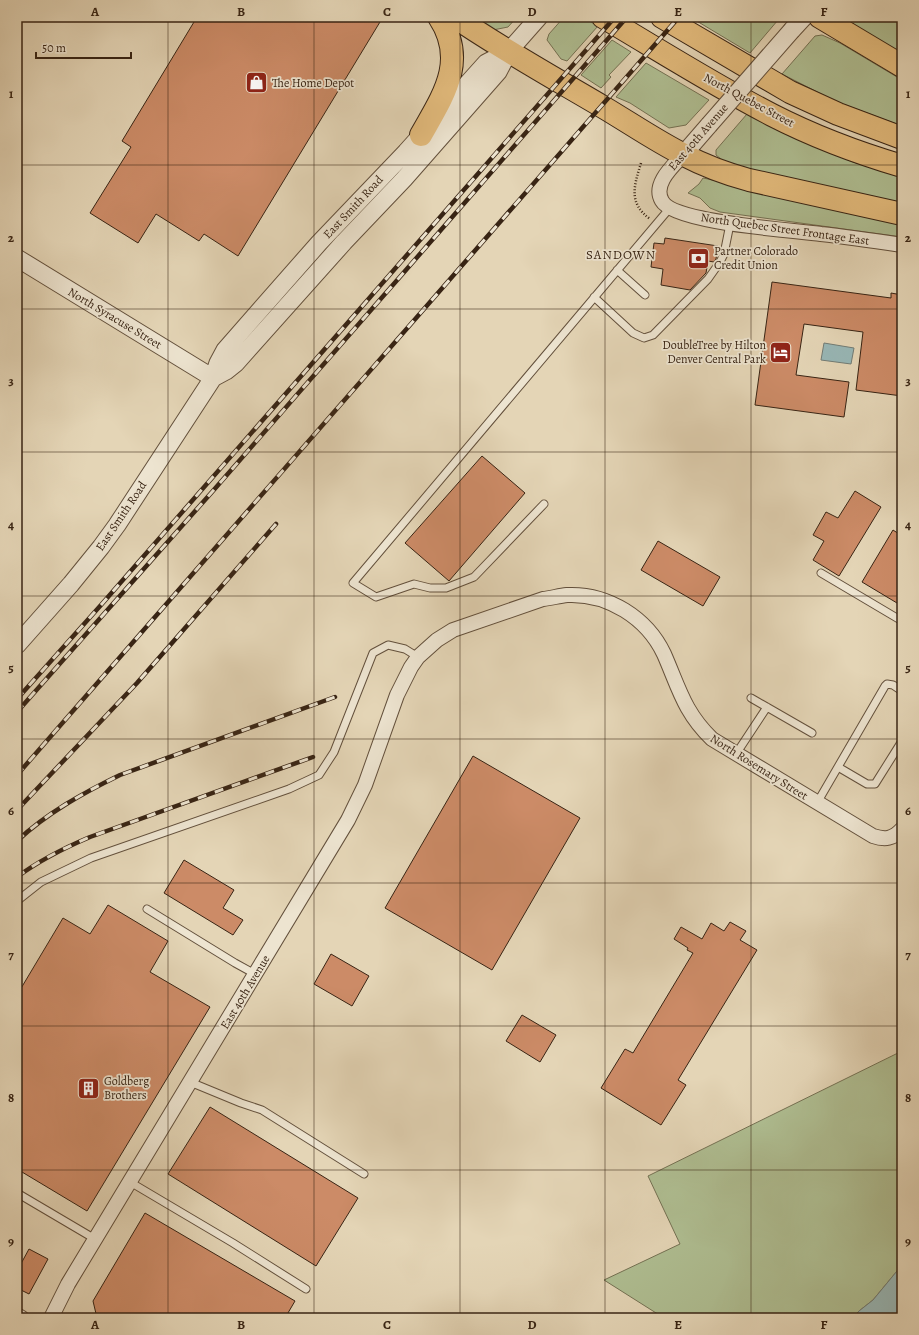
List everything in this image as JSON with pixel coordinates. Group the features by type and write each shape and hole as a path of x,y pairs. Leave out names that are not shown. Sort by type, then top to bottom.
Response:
{"main road":[{"path":"421,135 441,100 451,75 452,52 446,30 439,17"},
{"path":"455,17 683,155 716,170 742,178 902,214"},
{"name":"North Quebec Street","path":"604,17 698,73 773,115 842,145 902,166"},
{"path":"662,17 790,92 838,114 902,138"},
{"path":"820,17 902,66"}],"street":[{"name":"East 40th Avenue","path":"669,209 662,202 659,194 668,171 804,17"},
{"name":"East Smith Road","path":"212,378 226,371 236,363 340,247 404,179 498,72 509,51 537,19"},
{"name":"East Smith Road","path":"17,645 76,578 105,542 212,378 225,350 324,237 421,135 486,63 509,51"},
{"name":"North Quebec Street Frontage East","path":"669,209 682,214 730,224 902,245"},
{"name":"North Syracuse Street","path":"17,258 212,378"},
{"name":"North Rosemary Street","path":"418,657 437,640 453,630 543,599 568,595 599,599 609,602 629,613 650,633 664,654 681,698 695,720 712,738 816,803 873,836 888,839 902,830"},
{"name":"East 40th Avenue","path":"51,1318 65,1290 95,1239 354,808 365,785 397,695 411,667 418,657"},
{"path":"17,1315 22,1318"}],"lane":[{"path":"544,504 474,577 446,588 430,588 414,584 376,598 353,583 669,209"},
{"path":"594,297 633,333 644,338 653,335 708,279 720,262 724,254 730,224"},
{"path":"617,270 645,295"},
{"path":"821,573 902,621"},
{"path":"17,901 41,882 91,858 289,789 320,775 334,752 373,653 388,645 405,649 418,657"},
{"path":"816,803 885,686 887,684 893,685 902,691"},
{"path":"751,698 812,733"},
{"path":"736,754 767,707"},
{"path":"838,767 866,784 875,784 902,741"},
{"path":"147,909 255,974"},
{"path":"190,1082 262,1110 364,1174"},
{"path":"130,1182 220,1235 306,1289"},
{"path":"17,1193 95,1239"}],"path":[{"path":"641,163 634,187 634,199 644,214 656,224"}],"green space":[{"path":"475,17 517,17 508,27 493,30"},
{"path":"564,17 582,17 598,26 567,61 561,59 547,40 549,34"},
{"path":"690,17 778,17 778,20 750,53"},
{"path":"843,17 902,17 902,54 845,19"},
{"path":"822,35 840,43 902,80 902,126 835,101 782,74 815,36"},
{"path":"612,40 631,52 609,75 611,77 601,88 581,75"},
{"path":"646,63 709,100 686,125 669,128 630,103 616,97"},
{"path":"747,114 819,148 853,162 902,177 902,204 736,168 726,163 716,155 716,150"},
{"path":"703,178 902,219 902,237 720,212 710,208 700,198 688,193 699,184"},
{"path":"902,1051 902,1265 873,1300 852,1318 664,1318 604,1280 680,1244 648,1176"}],"water":[{"path":"824,343 854,348 851,364 821,360"},
{"path":"902,1265 902,1314 898,1318 852,1318 873,1300"}],"building":[{"name":"The Home Depot","path":"197,17 383,17 238,256 204,234 199,241 156,214 138,243 90,213 131,147 122,141"},
{"path":"665,238 718,246 716,259 714,262 708,261 706,273 690,290 661,285 663,269 651,267 654,243 664,244"},
{"name":"DoubleTree by Hilton Denver Central Park","path":"772,282 891,298 891,293 902,295 902,396 856,390 863,332 804,324 796,375 849,382 844,417 755,405"},
{"path":"482,456 525,493 449,581 405,543"},
{"path":"855,491 881,507 839,576 813,560 824,541 813,535 826,512 838,518"},
{"path":"893,530 902,536 902,606 862,582"},
{"path":"658,541 720,577 703,606 641,570"},
{"path":"473,756 580,818 492,970 385,908"},
{"path":"184,860 234,890 223,908 243,920 233,935 164,893"},
{"name":"Goldberg Brothers","path":"108,905 168,941 150,972 210,1007 87,1211 17,1169 17,995 63,918 90,934"},
{"path":"730,922 746,931 740,940 757,950 678,1080 686,1085 661,1125 601,1088 625,1049 633,1053 693,953 674,939 681,927 702,939 711,923 724,931"},
{"path":"331,954 369,976 352,1006 314,984"},
{"path":"522,1015 556,1035 540,1062 506,1041"},
{"path":"210,1107 358,1198 316,1266 168,1174"},
{"path":"145,1213 295,1301 285,1318 97,1318 93,1301"},
{"path":"29,1249 48,1259 29,1294 17,1288 17,1271"}],"railway":[{"path":"17,699 615,17"},
{"path":"17,712 212,492 627,17"},
{"path":"17,775 679,17"},
{"path":"17,810 137,683 276,524"},
{"path":"17,841 41,821 66,804 120,775 335,697"},
{"path":"17,877 52,855 90,837 313,757"}],"place":[{"name":"The Home Depot","path":"256,83"},
{"name":"Partner Colorado Credit Union","path":"699,258"},
{"name":"DoubleTree by Hilton Denver Central Park","path":"781,352"},
{"name":"Goldberg Brothers","path":"89,1088"}],"district":[{"name":"SANDOWN","path":"621,254"}]}
